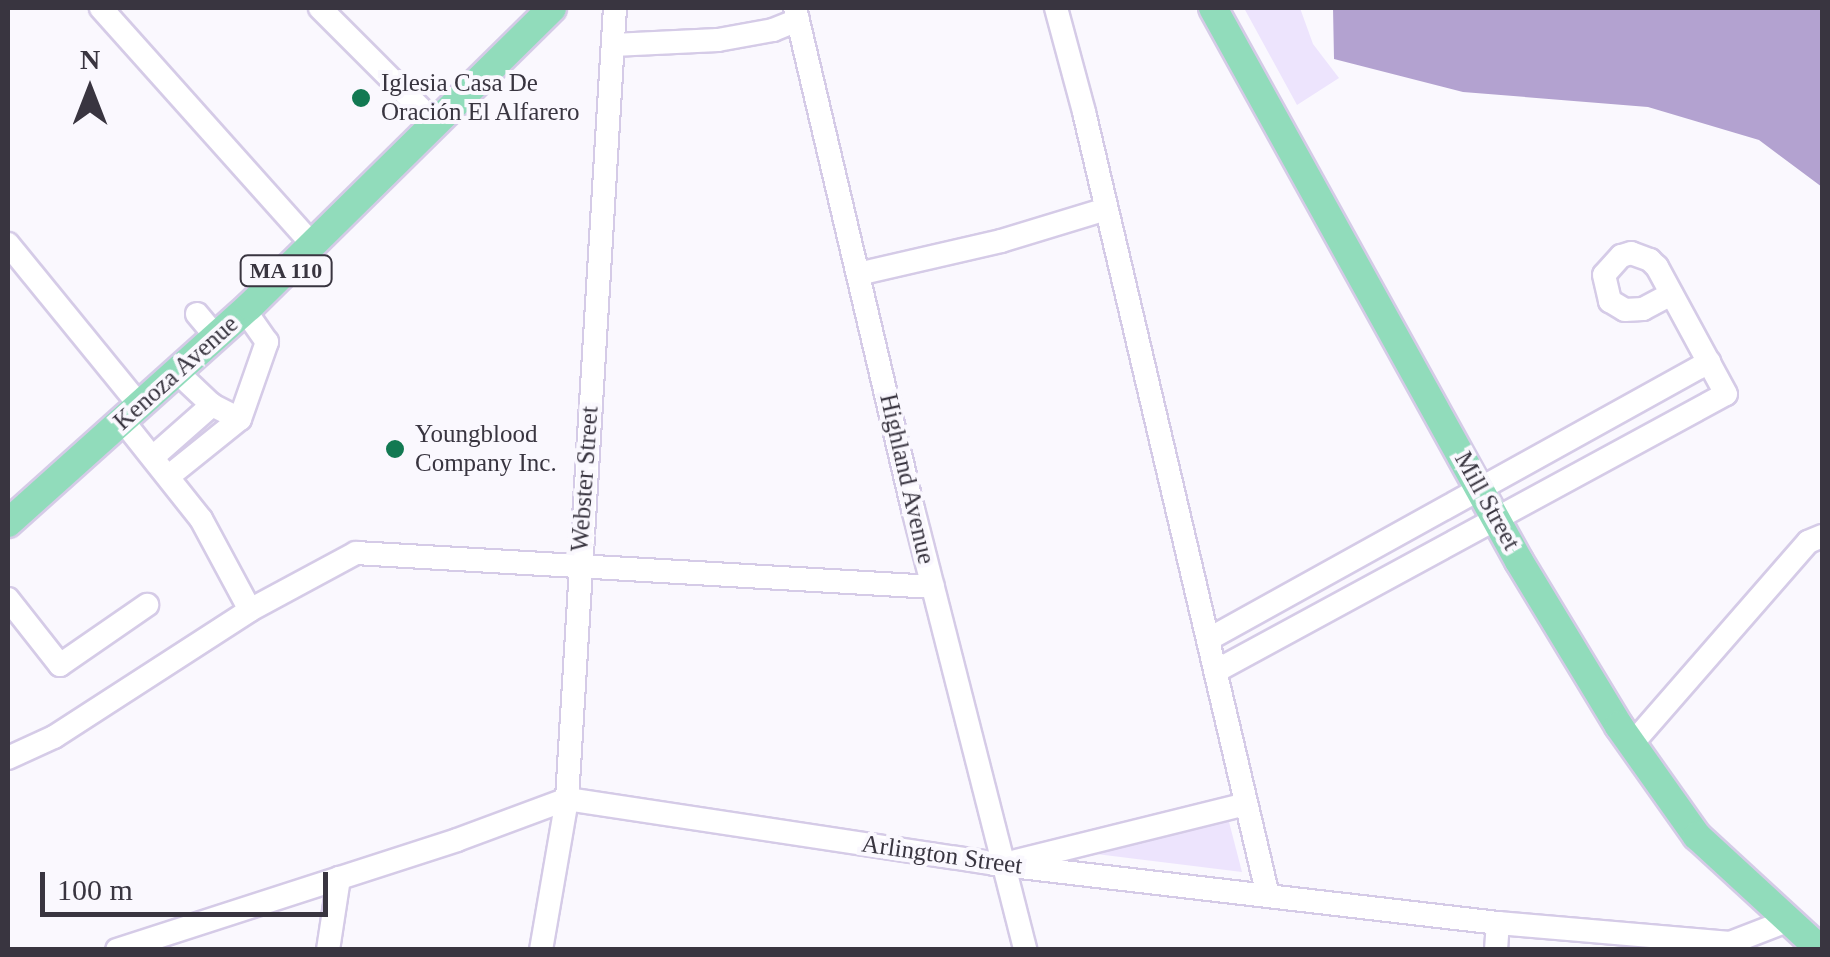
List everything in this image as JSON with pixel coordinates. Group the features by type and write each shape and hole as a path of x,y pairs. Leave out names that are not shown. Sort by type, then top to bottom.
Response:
{"main road":[{"name":"Kenoza Avenue","path":"8,523 245,311 552,8"},
{"name":"Mill Street","path":"1213,8 1580,665 1697,836 1821,950"}],"street":[{"path":"100,8 313,245"},
{"path":"320,8 436,124"},
{"name":"Webster Street","path":"542,950 567,799 578,565 616,8"},
{"path":"1059,9 1268,896"},
{"path":"613,45 718,40 774,30 796,14"},
{"name":"Highland Avenue","path":"796,14 933,587 1026,950"},
{"path":"858,274 1001,241 1106,209"},
{"path":"8,244 62,310 131,414 154,457 201,519 250,610"},
{"path":"1216,672 1726,394 1671,294"},
{"path":"44,328 62,310"},
{"path":"168,476 240,419 266,342 245,311"},
{"path":"197,314 216,337"},
{"path":"1209,640 1709,362"},
{"path":"177,372 212,405 240,419"},
{"path":"154,457 212,405"},
{"path":"1632,744 1798,553 1822,536"},
{"path":"8,758 113,702 250,610 356,553 933,587"},
{"path":"8,598 60,665 147,605"},
{"name":"Arlington Street","path":"126,948 567,799 1002,864 1498,923 1730,943 1787,921"},
{"path":"1002,864 1246,804"},
{"path":"328,950 339,878"},
{"path":"1770,950 1787,921"},
{"path":"1496,950 1498,923"}],"shaded area":[{"path":"1244,8 1300,8 1313,44 1339,78 1297,105"},
{"path":"1333,8 1822,8 1822,187 1759,140 1648,107 1463,92 1334,59"},
{"path":"1228,818 1242,872 1088,853"}],"place":[{"name":"Iglesia Casa De Oración El Alfarero","path":"361,98"},
{"name":"Youngblood Company Inc.","path":"395,449"}]}
